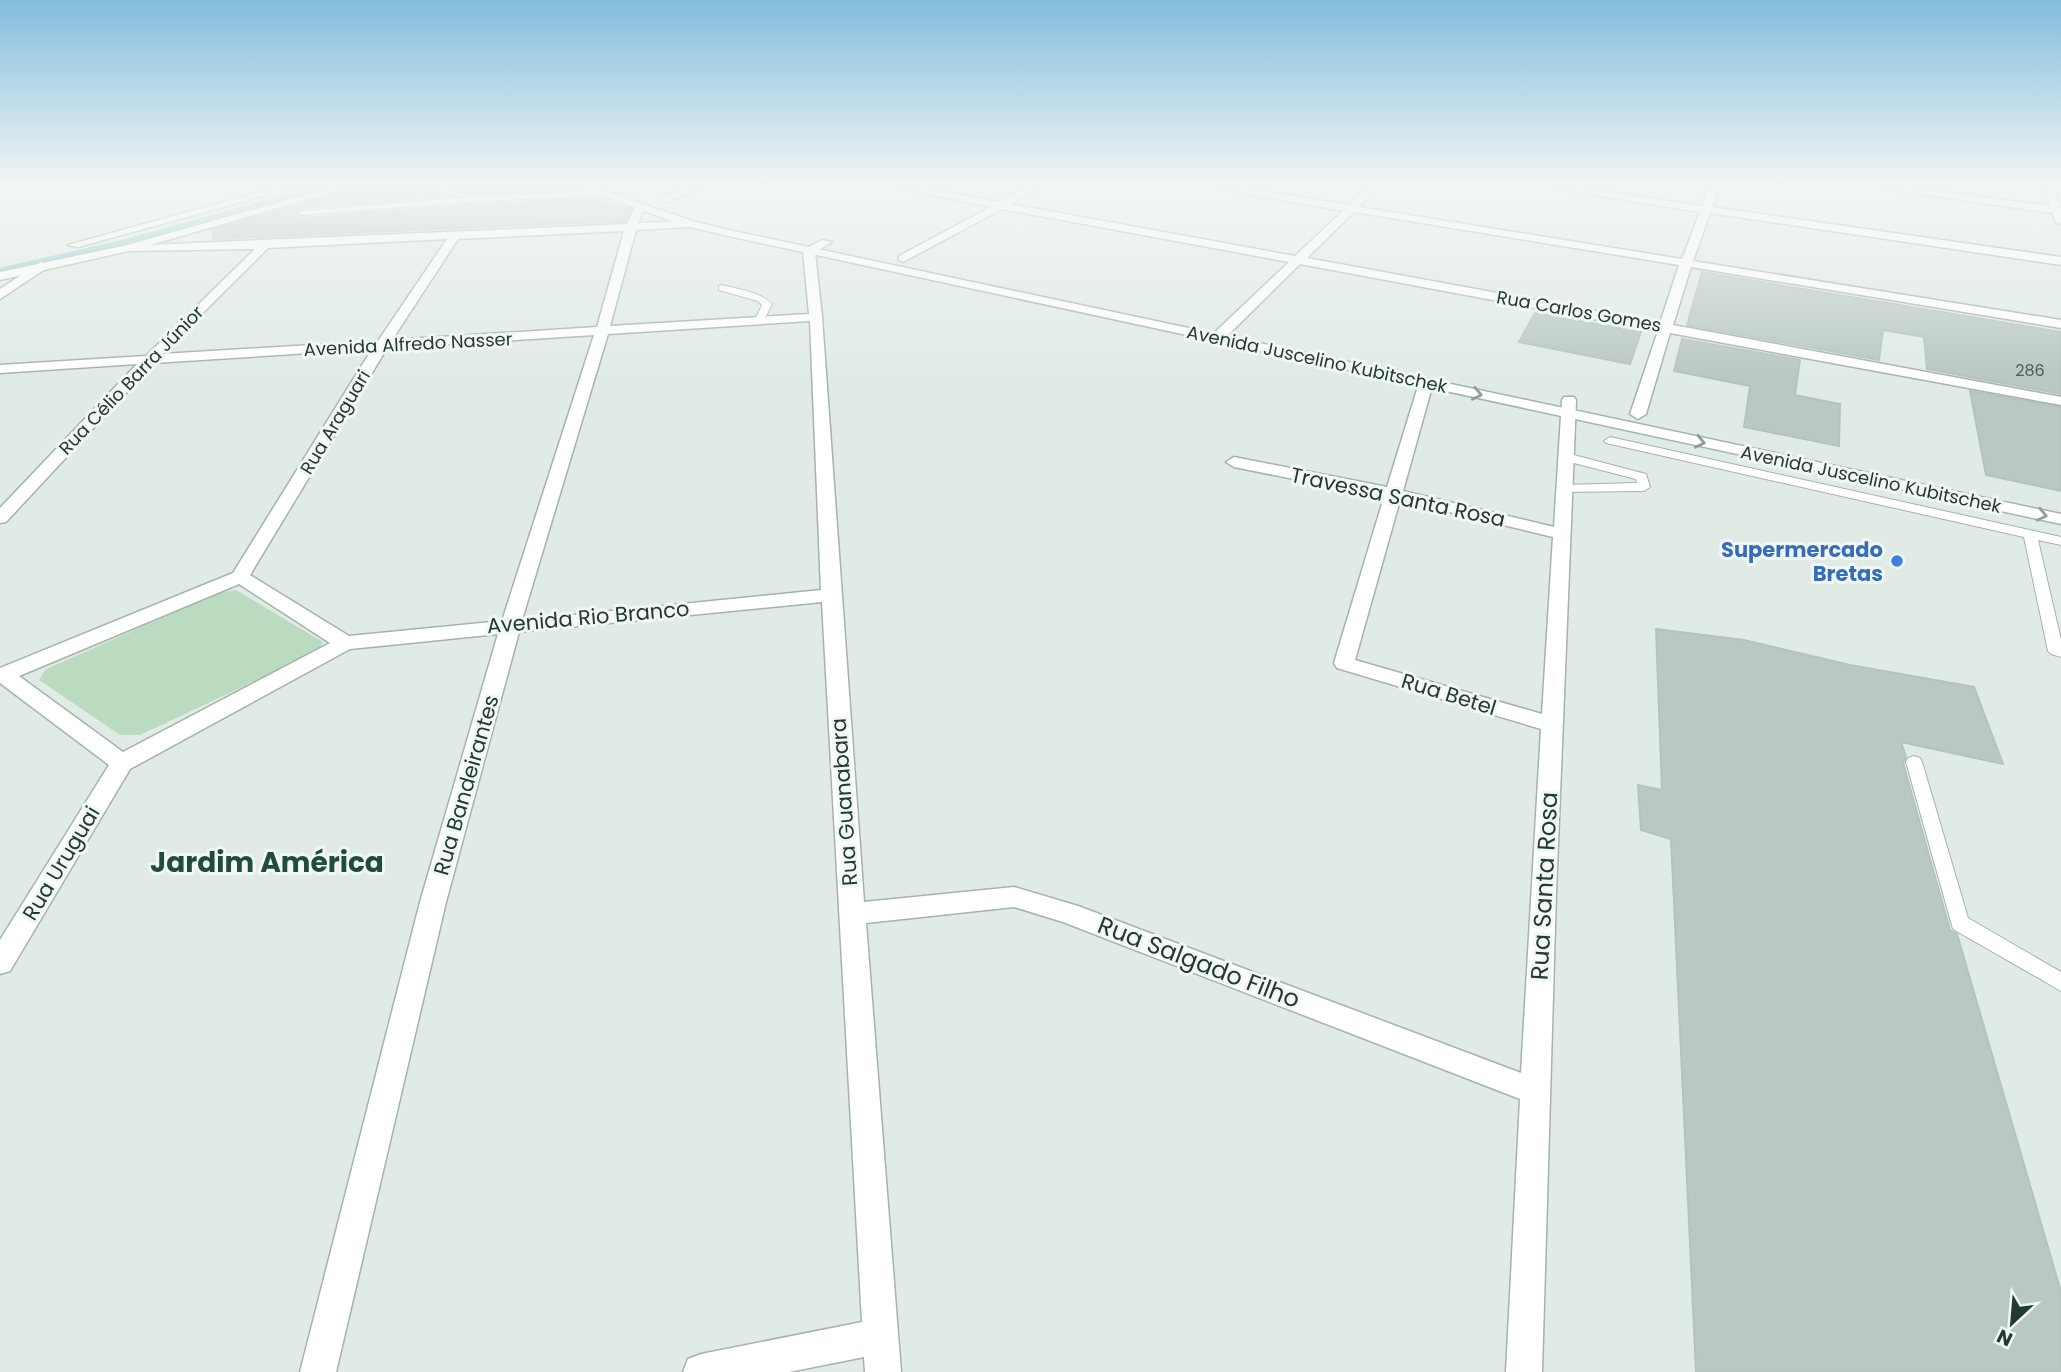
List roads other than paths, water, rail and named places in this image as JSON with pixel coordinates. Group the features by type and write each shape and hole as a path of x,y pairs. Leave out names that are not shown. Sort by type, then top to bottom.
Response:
{"street":[{"path":"0,276 124,249"},
{"name":"Rua Célio Barra Júnior","path":"0,518 150,359 260,249"},
{"name":"Rua Araguari","path":"240,577 383,345 446,249"},
{"name":"Rua Bandeirantes","path":"318,1372 433,902 511,624 627,249"},
{"name":"Rua Guanabara","path":"817,249 816,317 831,595 883,1372"},
{"name":"Avenida Juscelino Kubitschek","path":"829,249 962,283 1411,373 2061,519"},
{"name":"Avenida Juscelino Kubitschek","path":"839,249 903,258 1222,333"},
{"path":"903,258 920,249"},
{"name":"Rua Carlos Gomes","path":"1237,249 2061,401"},
{"path":"1222,333 1307,249"},
{"path":"1601,249 2061,324"},
{"path":"1638,414 1691,249"},
{"path":"1978,249 2061,261"},
{"path":"0,295 45,265"},
{"path":"962,283 976,274"},
{"name":"Avenida Alfredo Nasser","path":"0,369 816,317"},
{"name":"Avenida Juscelino Kubitschek","path":"1411,373 1426,383 1568,407 1638,414 2061,505"},
{"path":"1392,493 1415,426 1426,383"},
{"name":"Rua Santa Rosa","path":"1524,1372 1534,1091 1568,407"},
{"name":"Travessa Santa Rosa","path":"1234,462 1392,493 1562,534"},
{"name":"Rua Betel","path":"1392,493 1344,663 1553,725"},
{"path":"240,577 345,642 122,763 3,676 240,577"},
{"name":"Avenida Rio Branco","path":"345,642 831,595"},
{"name":"Rua Uruguai","path":"0,963 122,763"},
{"name":"Rua Salgado Filho","path":"852,914 1014,897 1069,913 1534,1091"},
{"path":"701,1372 879,1336"}],"lane":[{"path":"722,288 761,299 766,304 766,309 760,320"},
{"path":"1610,441 2061,541"},
{"path":"1564,489 1644,487 1642,477 1566,457"},
{"path":"2029,534 2056,651 2061,652"},
{"path":"1914,762 1961,923 2061,982"}],"waterway":[{"path":"0,270 93,249"}],"place":[{"name":"Supermercado Bretas","path":"1897,561"}],"district":[{"name":"Jardim América","path":"267,862"}]}
